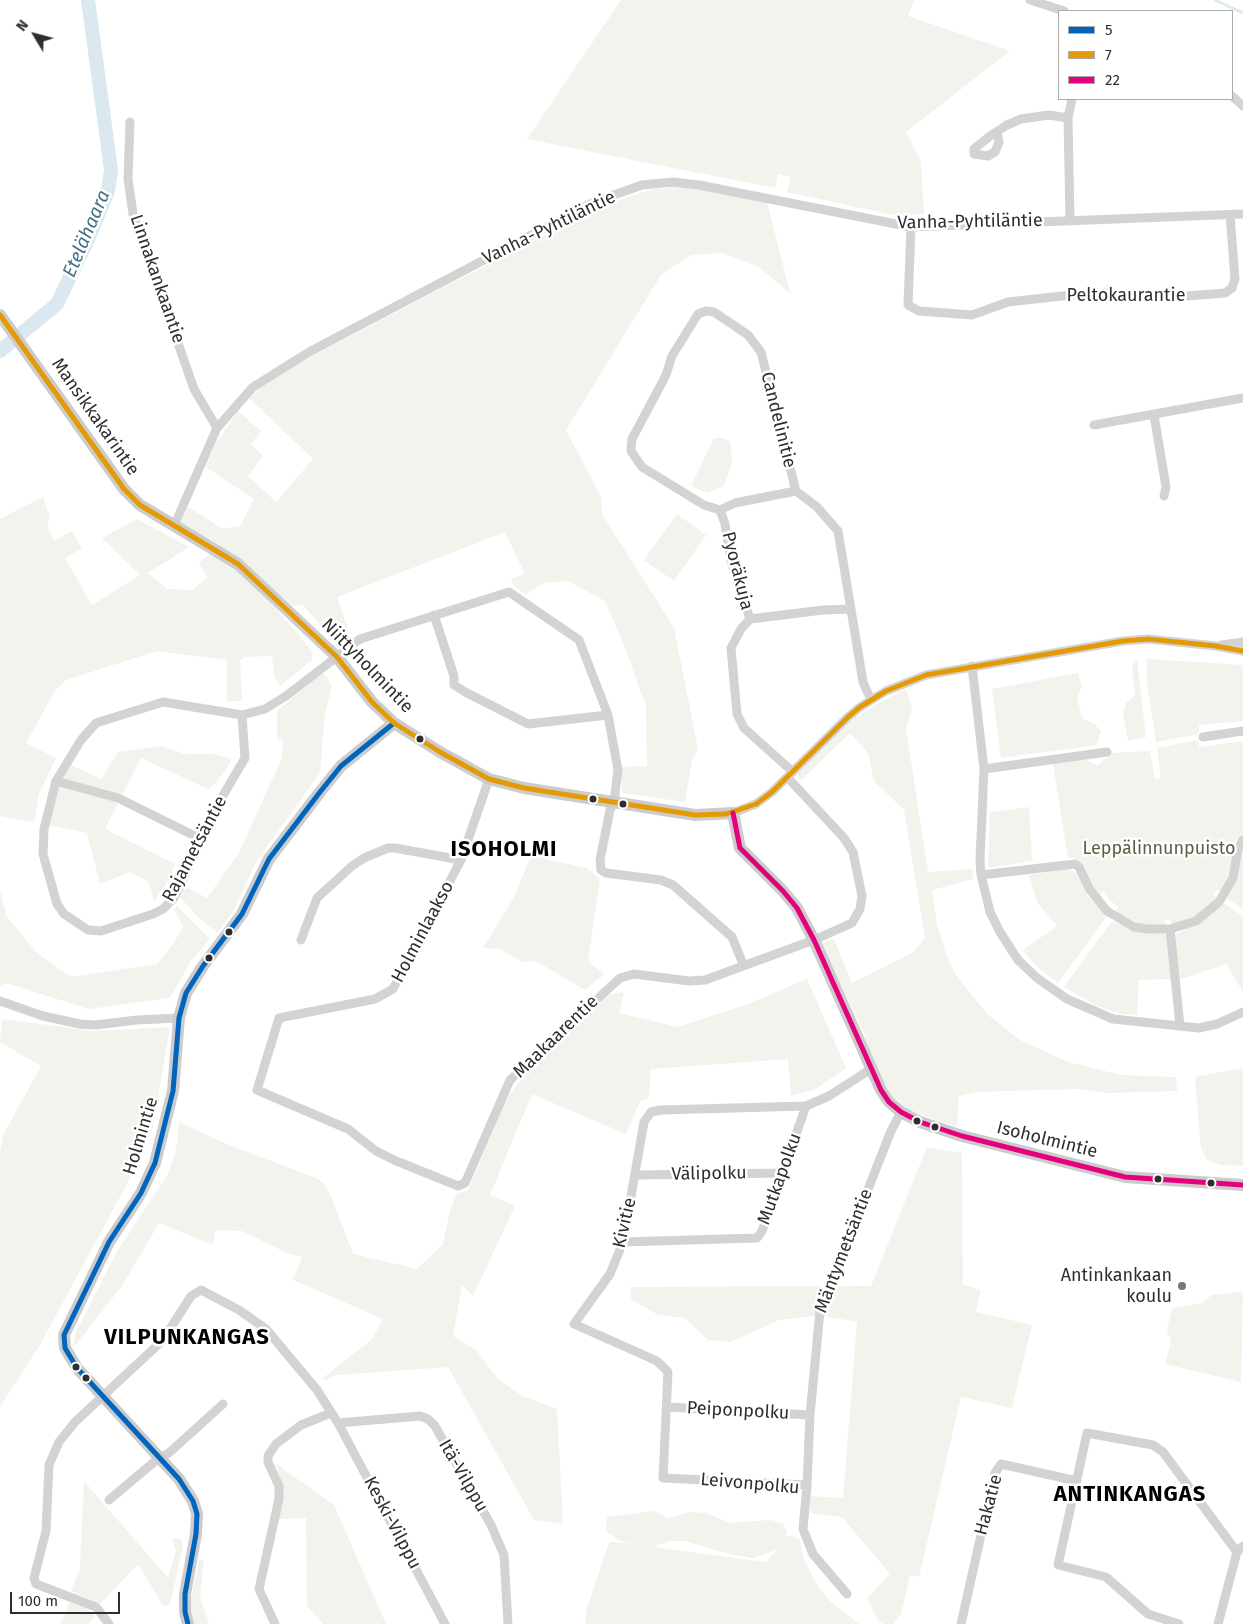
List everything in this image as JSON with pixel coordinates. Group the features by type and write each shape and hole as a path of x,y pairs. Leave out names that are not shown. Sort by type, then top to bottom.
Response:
{"street":[{"path":"1030,0 1061,10"},
{"path":"1233,97 1243,106"},
{"path":"1070,221 1068,118 1072,100"},
{"path":"997,132 1013,122 1033,116 1049,115 1068,118"},
{"name":"Linnakankaantie","path":"130,122 128,179 133,214 194,389 217,428"},
{"name":"Vanha-Pyhtiläntie","path":"174,526 217,428 253,388 287,364 594,202 642,185 673,182 699,185 911,227 1243,214"},
{"name":"Peltokaurantie","path":"911,227 908,305 919,311 972,315 1008,302 1071,295 1110,293 1162,298 1224,294 1232,288 1235,279 1230,215"},
{"name":"Candelinitie","path":"631,451 632,439 666,375 672,356 686,330 698,314 706,311 714,312 748,334 761,352 796,491 817,507 838,531 863,682 871,700"},
{"name":"Mansikkakarintie","path":"0,315 124,489 140,506 174,526"},
{"path":"1094,425 1242,401"},
{"path":"1154,414 1166,487 1164,496"},
{"name":"Pyoräkuja","path":"631,451 642,467 704,505 720,510 725,524 731,561 750,619 741,629 731,648 737,714 744,728 790,775 849,844 855,859 862,896 860,909 852,922 814,940"},
{"path":"720,510 735,503 796,491"},
{"name":"Niittyholmintie","path":"174,526 238,564 337,657 372,702 394,723 440,752 489,779 524,788 695,815 733,813"},
{"path":"242,716 272,705 360,639 509,592 579,640 608,716 618,760 614,802 610,810 600,860 602,870 606,873 661,880 673,885 732,937 743,964"},
{"path":"750,619 823,610 851,609"},
{"path":"434,615 454,676 454,685 528,724 608,716"},
{"path":"733,813 764,799 848,717 871,700 926,675 1122,641 1148,640 1216,646 1243,651"},
{"path":"1216,646 1243,642"},
{"path":"972,666 984,769 981,875 990,912 1018,960 1037,978 1067,999 1101,1015 1125,1021 1206,1027 1243,1012"},
{"name":"Rajametsäntie","path":"163,702 242,716 244,758 201,839 174,898 163,909 101,931 90,931 64,914 59,908 43,854 44,829 56,781 89,729 103,719 163,702"},
{"name":"Holmintie","path":"188,1624 185,1612 185,1594 196,1534 197,1514 187,1490 70,1359 65,1348 64,1335 105,1250 144,1187 155,1163 173,1091 179,1018 186,994 193,981 242,914 269,859 341,766 394,723"},
{"path":"1204,737 1243,731"},
{"path":"984,769 1107,752"},
{"name":"Holminlaakso","path":"364,1140 348,1129 257,1090 279,1018 375,999 393,989 461,860 489,779"},
{"path":"56,781 118,798 201,839"},
{"name":"Isoholmintie","path":"733,813 740,848 783,891 797,908 814,940 884,1096 901,1112 920,1122 962,1136 1125,1177 1243,1185"},
{"path":"981,875 1075,864 1079,867 1090,890 1107,911 1134,926 1147,930 1170,929 1196,921 1219,902 1233,878 1238,849 1243,840"},
{"path":"301,940 317,898 352,866 364,858 388,848 396,848 461,860"},
{"path":"1170,929 1180,1026"},
{"name":"Maakaarentie","path":"364,1140 376,1151 394,1160 462,1186 510,1080 620,978 634,974 695,981 814,940"},
{"path":"1,1004 80,1024 102,1025 137,1020 179,1018"},
{"path":"806,1106 829,1096 871,1069"},
{"name":"Kivitie","path":"667,1407 669,1379 668,1372 663,1364 574,1324 610,1274 623,1242 644,1122 651,1112 660,1110 806,1106"},
{"name":"Mutkapolku","path":"623,1242 757,1238 762,1231 806,1106"},
{"name":"Mäntymetsäntie","path":"807,1485 810,1415 820,1311 891,1131 901,1112"},
{"name":"Välipolku","path":"636,1175 782,1173"},
{"name":"Keski-Vilppu","path":"103,1395 163,1340 191,1296 201,1290 239,1310 266,1329 317,1390 338,1423 445,1624"},
{"path":"103,1395 68,1430 52,1454 49,1465 46,1530 34,1578 36,1584 42,1587 96,1607 109,1624"},
{"path":"109,1500 154,1462 161,1459 223,1404"},
{"name":"Peiponpolku","path":"667,1407 810,1415"},
{"name":"Leivonpolku","path":"667,1407 663,1478 807,1485 803,1529 813,1554 847,1594"},
{"path":"275,1624 259,1589 279,1486 268,1462 268,1456 276,1444 300,1425 331,1412"},
{"name":"Itä-Vilppu","path":"338,1423 420,1416 435,1426 491,1525 504,1555 508,1624"},
{"path":"1179,1624 1148,1614 1106,1577 1058,1565 1087,1433 1153,1444 1163,1452 1240,1549 1218,1624"},
{"name":"Hakatie","path":"961,1624 995,1473 1001,1464 1077,1481"}],"green space":[{"path":"621,0 914,0 908,16 1010,51 906,132 921,162 924,214 893,215 787,192 791,177 778,174 775,188 527,139"},
{"path":"684,186 767,202 790,293 759,267 723,253 691,255 661,275 566,430 601,497 602,514 674,628 698,749 692,760 685,802 622,793 621,767 647,766 646,706 624,645 605,601 568,581 543,583 526,595 513,585 511,579 525,574 505,532 337,597 348,629 333,640 303,605 289,606 181,523 188,507 223,529 240,526 254,499 206,467 215,445 238,411 261,431 251,444 263,456 248,476 276,502 313,459 249,398 262,386 291,367 598,207 653,189"},
{"path":"714,438 724,438 730,442 732,462 724,486 707,493 691,486"},
{"path":"43,497 50,517 47,526 54,541 71,531 82,548 65,558 92,605 140,575 102,538 137,519 189,547 148,573 167,589 192,590 207,578 199,562 212,553 243,575 278,611 312,651 312,660 280,686 274,676 272,656 244,657 240,661 242,701 227,701 227,660 157,651 66,680 55,691 26,743 56,758 39,794 34,822 0,816 0,519"},
{"path":"677,514 706,535 674,581 644,560"},
{"path":"1147,659 1243,665 1243,721 1199,725 1199,734 1156,742 1147,685"},
{"path":"1137,660 1146,737 1128,741 1123,714 1126,703 1135,696 1132,666"},
{"path":"322,673 328,678 332,687 325,714 320,773 256,862 233,912 217,933 198,917 176,893 180,884 207,898 239,853 282,758 283,741 277,739 277,711"},
{"path":"1078,673 1082,687 1077,697 1082,718 1095,724 1101,732 1096,745 1001,758 992,689"},
{"path":"906,689 912,708 906,729 928,872 972,869 973,879 932,890 937,925 946,954 956,975 987,1014 1020,1040 1068,1062 1121,1075 1176,1077 1177,1091 1108,1093 1078,1089 977,1092 959,1096 957,1127 910,1111 893,1097 872,1062 863,1031 821,944 834,939 852,983 914,952 925,937 904,810 874,781 868,753 850,733 801,780 797,774 846,724 876,704"},
{"name":"Leppälinnunpuisto","path":"1198,740 1199,747 1243,741 1243,835 1233,843 1234,849 1229,849 1229,855 1232,855 1233,860 1228,882 1221,892 1217,890 1213,894 1217,898 1213,902 1192,919 1172,924 1170,920 1165,920 1165,926 1141,925 1115,912 1119,907 1109,900 1102,890 1100,899 1091,886 1085,867 1074,858 1068,858 1053,764 1085,759 1097,766 1112,753 1150,751 1155,779 1161,779 1157,748"},
{"path":"160,746 185,754 214,754 231,759 230,764 208,789 141,758 105,829 175,864 169,879 154,902 149,882 130,872 100,884 87,833 48,825 58,789 71,765 101,779 118,752"},
{"path":"1029,807 1032,861 988,868 990,812"},
{"path":"1243,848 1243,910 1227,898 1236,878"},
{"path":"531,856 587,868 600,879 588,961 604,974 585,990 536,961 522,962 500,949 483,948 513,899"},
{"path":"1069,869 1078,874 1087,896 1107,916 1058,983 1033,963 1023,950 1057,926 1037,902 1029,875"},
{"path":"0,890 7,917 38,954 71,977 157,964 172,946 183,927 174,909 177,906 210,939 191,961 170,998 89,1009 6,983 0,986"},
{"path":"1223,902 1243,917 1243,992 1226,964 1178,980 1174,935 1198,924"},
{"path":"1112,921 1142,933 1166,934 1171,979 1139,980 1137,1015 1120,1014 1095,1005 1064,987"},
{"path":"807,979 846,1068 816,1089 791,1096 788,1059 651,1069 649,1098 640,1101 626,1134 532,1094 490,1195 515,1206 473,1296 462,1285 453,1336 476,1350 498,1379 522,1396 557,1409 563,1524 534,1520 448,1367 337,1375 325,1380 323,1378 372,1339 383,1319 293,1280 302,1257 287,1253 242,1231 215,1230 213,1245 159,1223 122,1286 73,1348 76,1332 118,1250 168,1174 176,1151 179,1122 229,1145 316,1178 323,1183 331,1196 353,1254 417,1269 443,1244 450,1211 457,1193 468,1191 506,1099 525,1075 609,995 624,992 619,1013 678,1027 751,1003"},
{"path":"2,1019 94,1031 170,1027 153,1127 127,1184 41,1343 0,1407 0,1152 3,1135 41,1066 0,1042"},
{"path":"1243,1068 1243,1166 1220,1165 1207,1160 1201,1149 1195,1077"},
{"path":"927,1147 962,1153 963,1284 981,1290 976,1312 1032,1325 1012,1408 961,1397 919,1577 910,1575 901,1614 893,1624 885,1624 879,1622 867,1598 890,1574 842,1517 811,1513 809,1496 843,1498 857,1322 820,1315 779,1320 731,1342 708,1340 685,1318 658,1315 631,1299 631,1287 871,1286"},
{"path":"1243,1293 1241,1382 1165,1364 1171,1341 1167,1330 1172,1308 1202,1303 1212,1295"},
{"path":"275,1463 334,1505 386,1624 323,1624 307,1606 306,1518 278,1519 283,1486"},
{"path":"84,1481 168,1578 176,1551 172,1539 181,1539 183,1546 170,1604 164,1607 138,1564 100,1604 71,1591 80,1569"},
{"path":"654,1511 668,1518 691,1512 706,1513 730,1523 770,1520 783,1523 787,1532 784,1539 788,1535 799,1539 804,1560 819,1588 830,1601 859,1624 585,1624 586,1611 609,1542 633,1544 622,1542 606,1531 607,1517","holes":["669,1541 685,1541 733,1555 753,1558 769,1553 779,1547 766,1562 654,1547"]},
{"path":"200,1558 204,1562 200,1596 209,1624 193,1624 190,1602"},
{"path":"70,1601 88,1609 95,1616 88,1624 61,1624"}],"waterway":[{"name":"Etelähaara","path":"0,351 57,304 89,237 108,191 111,170 88,0"},
{"path":"1215,0 1243,13"}],"transit line":[{"name":"7","path":"0,315 124,489 140,505 238,564 337,657 372,702 394,723 440,752 489,779 524,788 695,815 726,814 756,804 772,792 860,707 886,691 926,675 1123,641 1148,639 1216,646 1243,651"},
{"name":"5","path":"188,1624 185,1612 185,1594 196,1534 197,1514 193,1501 179,1479 77,1368 65,1348 64,1335 109,1242 141,1193 155,1163 173,1091 179,1018 186,993 203,966 242,914 269,859 320,792 341,766 394,723"},
{"name":"22","path":"733,813 740,848 783,891 797,908 814,940 881,1090 889,1102 901,1112 920,1122 962,1136 1125,1177 1243,1185"}],"place":[{"name":"Antinkankaan koulu","path":"1182,1286"}],"district":[{"name":"ISOHOLMI","path":"504,850"},
{"name":"VILPUNKANGAS","path":"187,1338"},
{"name":"ANTINKANGAS","path":"1130,1495"}]}
